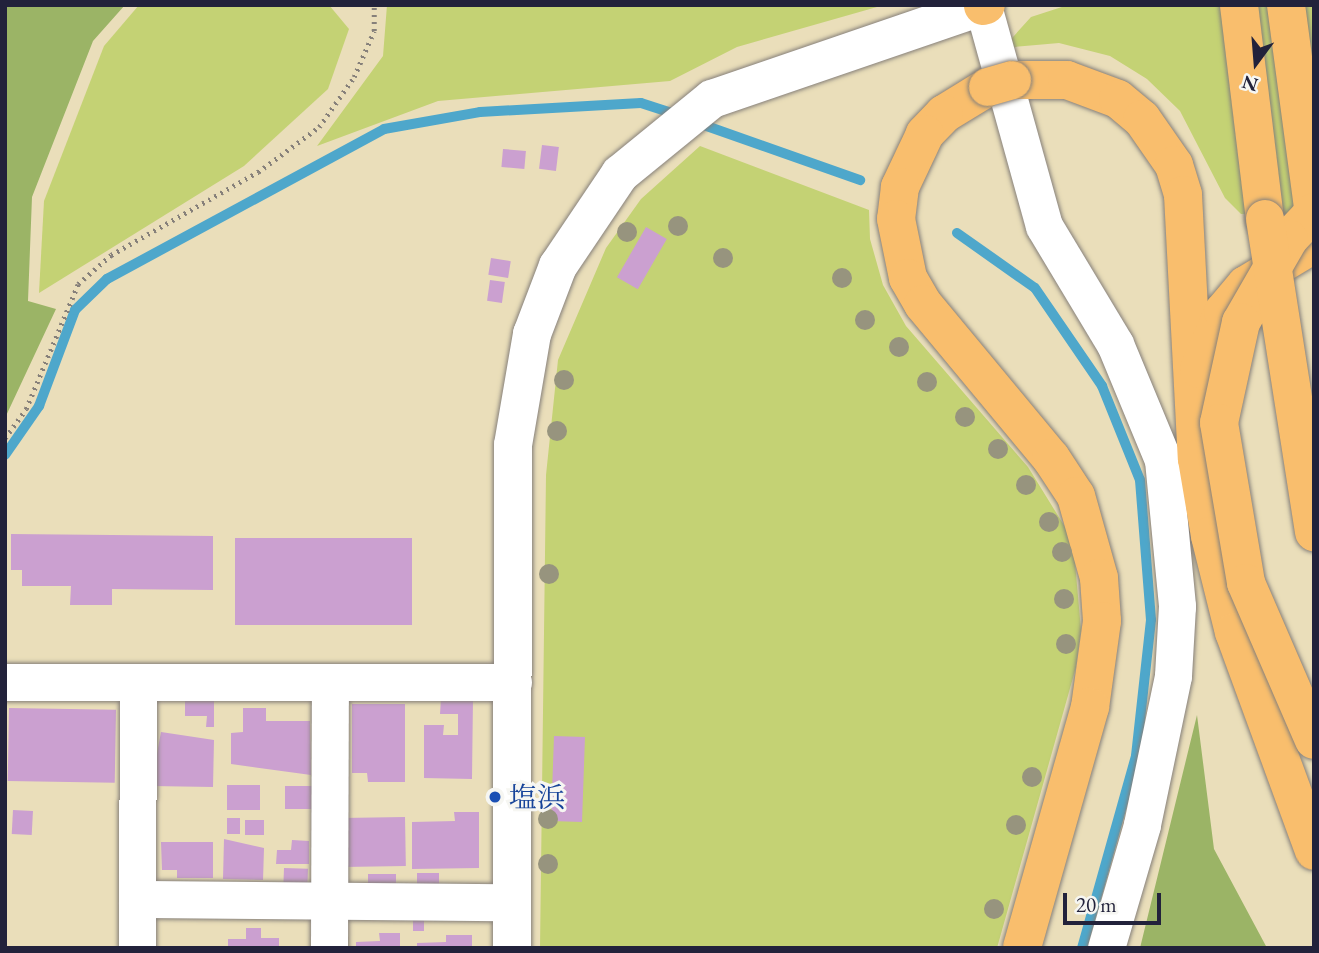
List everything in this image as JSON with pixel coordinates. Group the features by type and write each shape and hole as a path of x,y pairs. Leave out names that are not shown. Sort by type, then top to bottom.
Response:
{"highway":[{"path":"1239,5 1314,532"},
{"path":"1286,5 1314,213 1289,239 1241,321 1219,423 1246,583 1314,740"},
{"path":"1022,948 1098,663 1102,621 1093,546 1076,496 1051,458 923,304 908,278 896,219 900,187 925,134 944,114 1000,84 1047,78 1095,88 1134,113 1160,141 1183,195 1196,381 1197,459 1213,548 1234,632 1314,851"},
{"path":"1196,381 1223,312 1246,285 1314,244"}],"street":[{"path":"512,948 513,445 532,334 577,230 620,174 670,129 712,99 985,6 1044,226 1115,344 1163,460 1177,606 1173,676 1142,825 1107,948"},
{"path":"5,682 138,686 513,682"},
{"path":"329,948 330,684"},
{"path":"137,948 138,686"},
{"path":"137,900 512,902"}],"path":[{"path":"5,438 26,410 79,284 111,255 258,172 319,127 354,77 374,31 374,5"}],"green space":[{"path":"5,5 125,5 93,41 32,197 28,301 56,309 5,418"},
{"path":"139,5 329,5 349,29 328,89 244,166 39,293 44,201 104,46"},
{"path":"387,5 884,5 737,47 670,81 438,101 317,146 383,56"},
{"path":"1068,5 1314,5 1314,202 1287,214 1241,214 1225,198 1180,111 1147,79 1110,56 1059,43 1003,48 1031,17"},
{"path":"700,146 869,210 870,239 883,285 906,326 1028,467 1073,540 1081,630 1076,667 997,948 540,948 546,475 558,360 606,248 641,199"},
{"path":"1197,715 1214,849 1267,948 1140,948"}],"building":[{"path":"542,145 559,147 556,171 539,169"},
{"path":"503,149 526,151 524,169 501,167"},
{"path":"646,227 667,239 638,289 617,277"},
{"path":"491,258 511,261 508,278 488,275"},
{"path":"490,280 505,282 502,303 487,301"},
{"path":"11,534 213,536 213,590 112,589 112,605 70,605 71,586 22,586 22,570 11,570"},
{"path":"235,538 412,538 412,625 235,625"},
{"path":"441,698 473,698 472,779 424,778 424,725 444,725 443,735 458,735 458,714 440,714"},
{"path":"185,700 214,700 214,727 206,727 207,716 185,716"},
{"path":"352,704 405,704 405,782 368,782 367,773 352,773"},
{"path":"9,708 116,710 115,783 8,781"},
{"path":"243,708 266,708 266,721 310,721 311,775 231,764 231,733 243,732"},
{"path":"161,732 214,740 213,787 151,786"},
{"path":"554,736 585,737 582,822 551,821"},
{"path":"227,785 260,785 260,810 227,810"},
{"path":"285,786 314,786 314,809 285,809"},
{"path":"13,810 33,811 32,835 12,834"},
{"path":"454,812 479,812 479,868 412,869 412,822 455,821"},
{"path":"405,817 406,866 343,867 342,818"},
{"path":"227,818 240,818 240,834 227,834"},
{"path":"245,820 264,820 264,835 245,835"},
{"path":"224,839 264,848 263,880 223,879"},
{"path":"292,840 309,841 309,864 276,864 277,850 291,850"},
{"path":"161,842 213,842 213,878 177,878 177,870 162,870"},
{"path":"284,868 308,869 307,884 283,883"},
{"path":"417,873 439,873 439,886 417,886"},
{"path":"368,874 396,874 396,887 368,887"},
{"path":"413,917 424,917 424,931 413,931"},
{"path":"246,928 261,928 261,938 279,938 279,948 228,948 228,939 246,939"},
{"path":"379,933 400,933 400,948 356,948 356,942 380,941"},
{"path":"446,935 472,935 472,948 417,948 417,943 446,942"}],"waterway":[{"path":"5,455 39,406 75,310 107,279 384,129 480,112 641,103 677,115"},
{"path":"698,123 860,180"},
{"path":"957,233 1035,288 1102,386 1140,480 1151,620 1136,756 1082,948"}],"railway":[{"path":"1300,5 1314,116"}],"place":[{"name":"塩浜","path":"495,797"}]}
